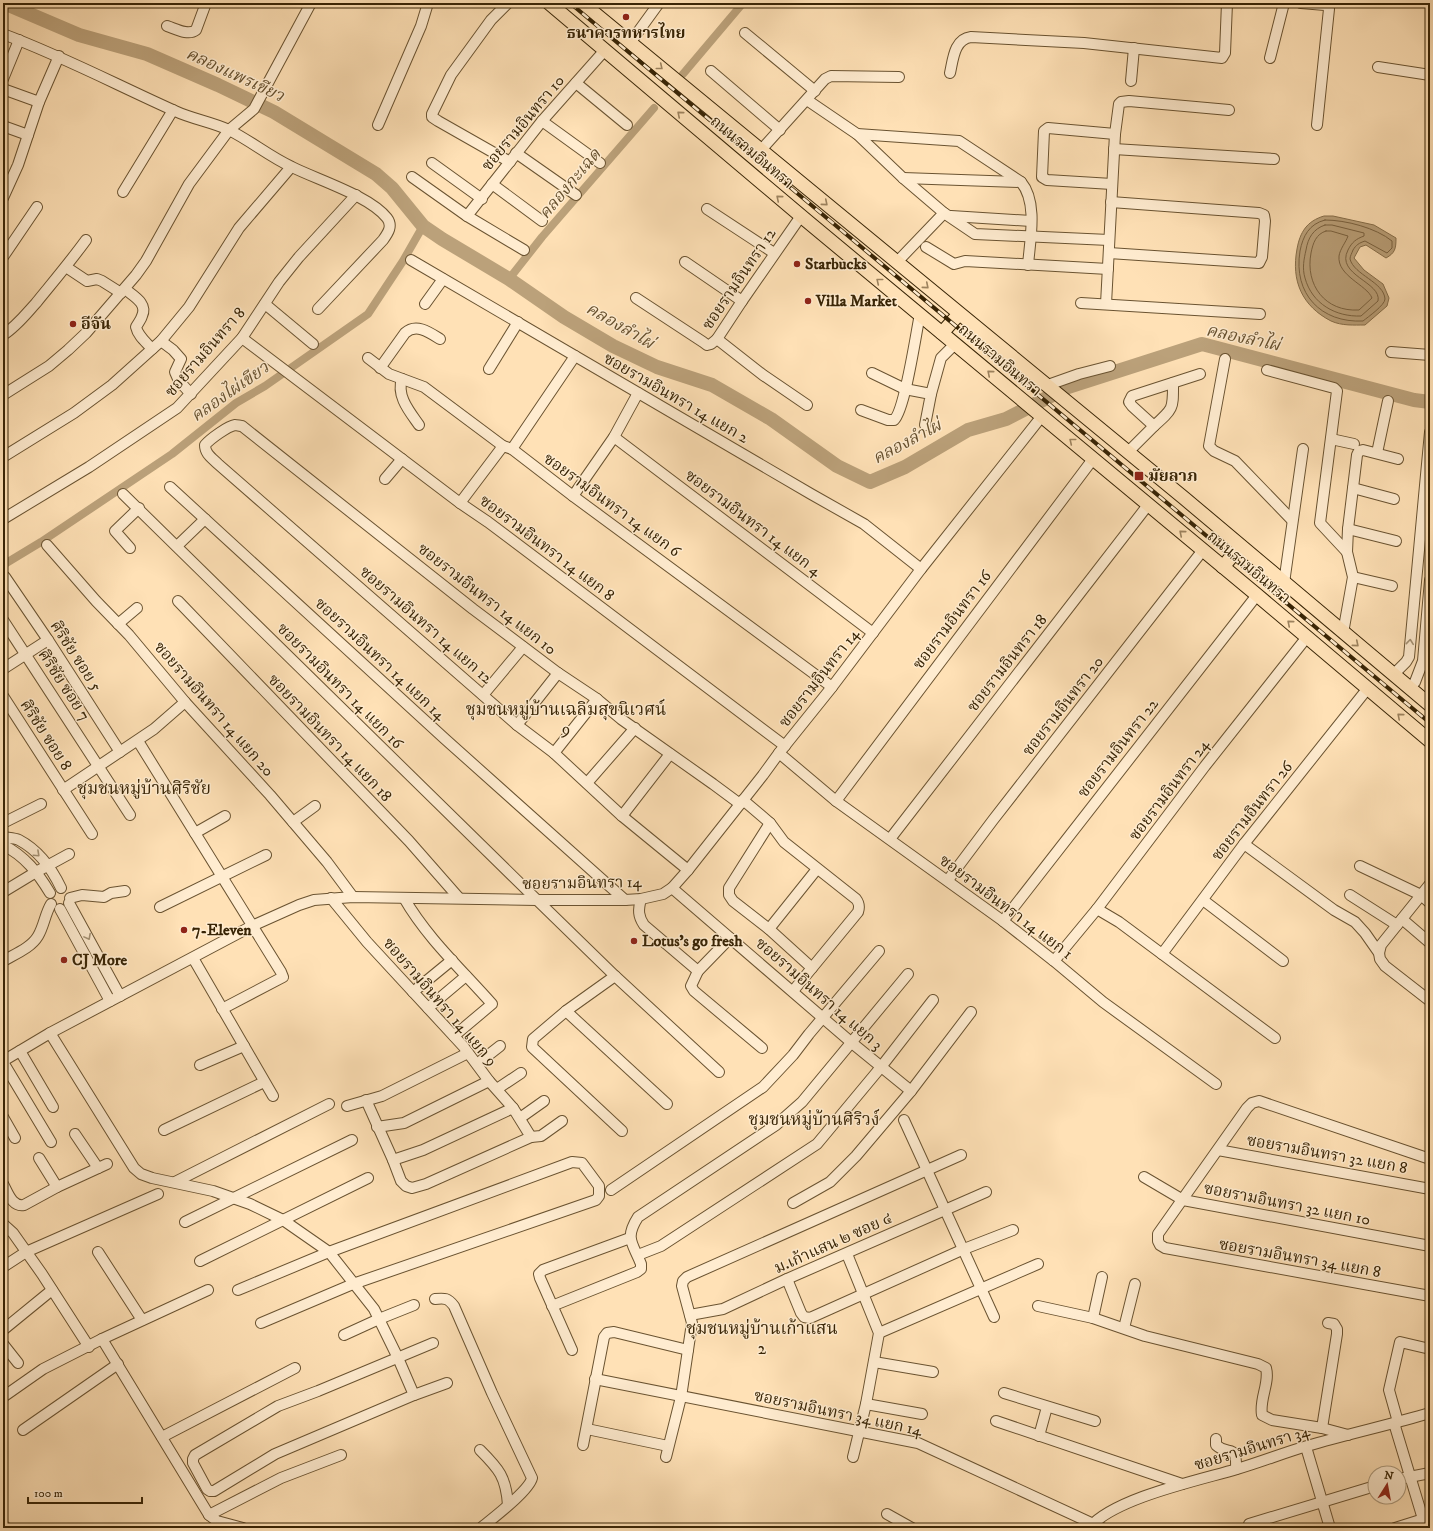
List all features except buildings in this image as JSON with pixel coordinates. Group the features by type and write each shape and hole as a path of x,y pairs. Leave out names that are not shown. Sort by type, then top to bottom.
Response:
{"main road":[{"name":"ถนนรามอินทรา","path":"549,3 801,216 1093,458 1430,741"},
{"name":"ถนนรามอินทรา","path":"582,3 1128,452 1430,705"},
{"path":"942,333 959,314"},
{"path":"1223,567 1240,546"}],"street":[{"path":"167,26 189,33 193,32 196,30 206,3"},
{"path":"3,395 50,366 86,333 123,291 146,261 189,184 229,130 254,109 261,99 311,3"},
{"path":"378,124 421,26 428,3"},
{"path":"508,3 491,20 451,75 432,114 432,117 510,162"},
{"path":"630,43 659,3"},
{"path":"950,74 958,46 961,40 965,38 1084,44 1134,48 1218,59 1222,58 1225,53 1228,3"},
{"path":"1270,58 1284,3"},
{"path":"1301,3 1325,4 1329,9 1317,125"},
{"path":"745,33 815,91"},
{"path":"3,34 59,56 173,110 229,130 291,167 356,195 380,211 388,219 390,224 388,232 383,240 318,309"},
{"path":"3,79 19,40"},
{"path":"1132,81 1134,48"},
{"name":"ซอยรามอินทรา 10","path":"467,216 482,199 492,184 542,121 605,50"},
{"path":"3,198 6,187 28,135 39,102 59,56"},
{"path":"1378,67 1430,75"},
{"path":"711,71 780,130"},
{"path":"761,150 825,79 831,76 899,77"},
{"path":"576,83 627,125"},
{"path":"3,88 39,102"},
{"path":"807,100 857,134 903,178 975,234 1109,240"},
{"path":"1106,304 1115,134 1118,108 1121,102 1129,101 1229,110"},
{"path":"123,192 173,110"},
{"path":"542,121 600,163"},
{"path":"3,126 28,135"},
{"path":"1112,184 1047,180 1042,177 1044,131 1048,128 1115,134"},
{"path":"857,134 959,141 1021,182 1026,189 1031,203 1028,265"},
{"path":"1114,149 1274,159"},
{"path":"516,153 576,195"},
{"path":"432,163 482,199"},
{"path":"3,457 74,413 112,385 161,340 189,307 239,228 291,167"},
{"path":"412,177 467,216 524,250"},
{"path":"903,178 1021,182"},
{"path":"492,184 542,221"},
{"name":"ซอยรามอินทรา 8","path":"3,519 101,459 177,408 242,338 279,282 302,253 356,195"},
{"path":"1109,253 1258,263 1262,257 1265,221 1264,215 1260,213 1111,202"},
{"path":"3,257 37,207"},
{"path":"707,209 774,254"},
{"path":"897,262 948,214 1031,221"},
{"name":"ซอยรามอินทรา 12","path":"636,298 707,345 711,344 717,339 801,216"},
{"path":"3,335 14,327 66,267 86,240"},
{"path":"926,247 954,264 965,261 1108,269"},
{"name":"ซอยรามอินทรา 14 แยก 2","path":"410,260 864,524 920,569"},
{"path":"685,262 742,301"},
{"path":"66,267 87,281 97,279 123,291 142,303 144,308 142,316 136,327 137,332 152,349"},
{"path":"425,304 443,279"},
{"path":"1081,303 1260,314"},
{"path":"265,304 313,344"},
{"path":"861,410 888,420 894,420 898,416 920,314"},
{"path":"489,369 518,322"},
{"path":"380,368 404,333 408,330 420,329 427,331 440,339"},
{"name":"ซอยรามอินทรา 14 แยก 8","path":"242,338 460,503 488,522 782,750"},
{"path":"717,339 763,375 807,405"},
{"path":"161,340 180,359 175,372 179,381 191,394"},
{"path":"925,425 931,394 941,358 955,344"},
{"path":"1391,352 1430,355"},
{"path":"460,503 508,448 575,356"},
{"name":"ซอยรามอินทรา 14 แยก 6","path":"368,358 389,374 424,387 832,687"},
{"path":"1225,359 1209,446 1214,451 1235,461 1292,520"},
{"path":"1053,390 1079,374 1110,366"},
{"path":"1267,370 1334,388 1337,391 1320,523 1347,552"},
{"path":"872,373 905,389 931,394"},
{"path":"1154,426 1129,402 1132,396 1200,374"},
{"path":"402,380 400,385 401,395 419,424"},
{"path":"1128,452 1169,412 1173,403 1173,383"},
{"path":"573,496 614,437 638,392"},
{"path":"1377,453 1388,401"},
{"name":"ซอยรามอินทรา 14","path":"3,1061 50,1033 252,926 314,900 353,897 625,900 641,899 663,894 672,888 688,870 832,687 1038,413"},
{"name":"ซอยรามอินทรา 14 แยก 10","path":"218,435 235,425 242,426 251,432 473,610 558,673 597,699 621,719 770,823 784,842 856,899 859,908 858,912 812,968"},
{"path":"1393,675 1409,657 1430,432"},
{"name":"ซอยรามอินทรา 14 แยก 12","path":"218,435 205,445 205,450 208,456 517,725 554,753 622,816 688,870"},
{"name":"ซอยรามอินทรา 14 แยก 4","path":"614,437 873,633"},
{"path":"1331,439 1354,444"},
{"path":"1284,583 1303,449"},
{"path":"1343,633 1353,577 1347,552 1348,529 1357,455 1359,451 1363,450 1398,459"},
{"name":"ซอยรามอินทรา 16","path":"836,801 1093,458"},
{"path":"385,478 402,459"},
{"name":"ซอยรามอินทรา 14 แยก 14","path":"170,487 445,739 625,900"},
{"path":"1353,488 1394,499"},
{"name":"ซอยรามอินทรา 14 แยก 16","path":"123,494 615,976 719,1072"},
{"name":"ซอยรามอินทรา 18","path":"890,838 1148,505"},
{"path":"130,548 114,532 138,508"},
{"path":"177,546 205,519"},
{"path":"1348,529 1396,541"},
{"name":"ซอยรามอินทรา 14 แยก 20","path":"47,545 293,822 327,862 353,897"},
{"name":"ซอยรามอินทรา 20","path":"948,880 1203,550"},
{"name":"ศิริชัย ซอย 5","path":"5,577 48,640 120,752"},
{"path":"1353,577 1392,586"},
{"path":"1409,688 1415,682 1423,661 1430,580"},
{"name":"ซอยรามอินทรา 22","path":"1003,921 1257,595"},
{"name":"ซอยรามอินทรา 14 แยก 18","path":"178,601 409,842 458,898"},
{"path":"118,624 137,608"},
{"name":"ศิริชัย ซอย 7","path":"3,620 130,815"},
{"name":"ซอยรามอินทรา 24","path":"1054,961 1097,909 1205,766 1306,637"},
{"path":"3,669 48,640"},
{"path":"483,695 523,647"},
{"path":"517,725 558,673"},
{"name":"ซอยรามอินทรา 26","path":"1162,954 1244,844 1368,688"},
{"name":"ศิริชัย ซอย 8","path":"3,696 92,834"},
{"path":"554,753 597,699"},
{"path":"63,790 138,741 185,702"},
{"path":"587,783 635,728"},
{"path":"138,741 278,966 283,978 222,1009"},
{"name":"ซอยรามอินทรา 14 แยก 1","path":"782,750 836,801 948,880 1054,961 1103,1002 1216,1084"},
{"path":"622,816 670,754"},
{"path":"3,823 41,804"},
{"path":"293,822 314,806"},
{"path":"195,833 225,816"},
{"path":"770,823 729,888 729,895 733,901 812,968 793,991"},
{"path":"3,837 18,839 30,848 48,866 61,888"},
{"path":"1244,844 1334,910 1355,922 1380,949"},
{"path":"3,845 10,848 25,860 36,872 50,894"},
{"path":"3,892 69,854"},
{"path":"160,907 266,855"},
{"path":"1360,866 1421,895 1430,903"},
{"path":"769,930 817,869"},
{"path":"1430,884 1399,922 1380,949 1380,960 1385,966 1430,1001"},
{"path":"120,996 70,900 69,893 66,889 61,888 53,890 49,899 55,908 60,909 66,907 70,900 82,894 104,897 111,893 125,891"},
{"name":"ซอยรามอินทรา 14 แยก 3","path":"672,888 852,1043 911,1091"},
{"path":"1350,895 1399,922 1430,942"},
{"name":"ซอยรามอินทรา 14 แยก 9","path":"331,898 367,942 454,1036 496,1090 513,1108 531,1137"},
{"path":"404,898 418,921 492,1004 454,1036"},
{"path":"641,899 638,911 644,925 698,971"},
{"path":"1203,900 1283,961"},
{"path":"3,961 35,941 39,935 46,912 51,904"},
{"path":"60,909 110,1001"},
{"path":"1097,909 1119,922 1275,1038"},
{"path":"730,938 698,971 691,986 694,991 762,1048"},
{"path":"611,1190 763,1087 793,1055 879,951"},
{"path":"193,958 273,1096"},
{"path":"413,992 452,960"},
{"path":"552,1306 637,1272 641,1269 638,1255 630,1238 633,1225 638,1217 776,1124 802,1102 908,974"},
{"path":"428,1008 466,976"},
{"path":"615,976 566,1011 533,1039 532,1047 622,1131"},
{"path":"638,1255 661,1246 817,1144 881,1067 933,1000"},
{"path":"566,1011 667,1104"},
{"path":"793,1203 830,1182 856,1156 911,1091 971,1012"},
{"path":"50,1033 134,1168 141,1174 234,1198 283,1220 324,1248 374,1309 414,1395"},
{"path":"200,1065 244,1046"},
{"path":"477,1064 500,1046"},
{"path":"20,1051 53,1107"},
{"path":"347,1106 382,1096 468,1053"},
{"path":"3,1061 51,1142"},
{"path":"496,1090 521,1073"},
{"path":"377,1127 404,1123 489,1081"},
{"path":"164,1130 264,1082"},
{"path":"366,1100 401,1181 406,1186 412,1188 426,1184 531,1137 541,1136 562,1121"},
{"path":"523,1122 544,1101"},
{"path":"1183,1200 1247,1108 1252,1103 1258,1101 1430,1159"},
{"path":"175,1182 329,1104"},
{"path":"393,1160 423,1150 513,1108"},
{"path":"3,1117 15,1138"},
{"path":"904,1120 994,1317"},
{"path":"3,1184 7,1201 19,1206 24,1205 57,1187 102,1166 75,1134"},
{"path":"185,1222 352,1140"},
{"name":"ซอยรามอินทรา 32 แยก 8","path":"1218,1150 1430,1189"},
{"path":"666,1456 681,1397 692,1323 682,1286 683,1281 687,1277 961,1155"},
{"path":"39,1158 57,1187"},
{"path":"238,1290 324,1248 572,1162 582,1163 599,1186 599,1196 596,1200 353,1284 262,1323"},
{"name":"ซอยรามอินทรา 32 แยก 10","path":"1144,1176 1183,1200 1430,1246"},
{"path":"200,1261 368,1178"},
{"name":"ม.เก้าแสน ๒ ซอย ๔","path":"690,1315 723,1309 787,1279 986,1192"},
{"path":"3,1267 26,1252 158,1194"},
{"name":"ซอยรามอินทรา 34 แยก 8","path":"1183,1200 1158,1234 1158,1241 1160,1245 1165,1248 1430,1296"},
{"path":"3,1224 13,1233 89,1346"},
{"path":"787,1279 801,1313 804,1317 810,1318 964,1249 1013,1230"},
{"path":"572,1350 539,1274 543,1270 630,1238"},
{"path":"98,1252 142,1320"},
{"path":"846,1254 879,1333 866,1404 853,1457"},
{"path":"879,1333 1038,1264"},
{"path":"1093,1318 1102,1277"},
{"path":"1124,1328 1135,1284"},
{"path":"3,1330 52,1290"},
{"path":"3,1397 43,1369 102,1339 208,1290"},
{"path":"435,1299 448,1299 454,1306 492,1393 532,1478 530,1484 481,1528"},
{"path":"344,1335 414,1305"},
{"path":"1038,1306 1093,1318 1145,1336 1258,1364 1266,1368 1268,1375 1261,1407 1262,1415 1272,1420 1322,1428 1348,1435"},
{"path":"1322,1428 1336,1334 1334,1324 1328,1322"},
{"path":"583,1445 604,1337 607,1333 614,1332 688,1350"},
{"path":"102,1339 210,1516 216,1520 243,1528"},
{"path":"1395,1528 1426,1518 1409,1476 1388,1390 1400,1342 1430,1349"},
{"path":"433,1343 278,1406 195,1455 193,1463 207,1489 214,1491 275,1454 414,1395 447,1383"},
{"path":"3,1344 18,1363"},
{"path":"874,1362 933,1372"},
{"path":"22,1430 118,1364"},
{"path":"162,1437 296,1368"},
{"name":"ซอยรามอินทรา 34 แยก 14","path":"595,1379 918,1443 1095,1526"},
{"path":"1004,1393 1095,1421"},
{"path":"866,1404 922,1414"},
{"path":"1039,1436 1047,1407"},
{"name":"ซอยรามอินทรา 34","path":"1095,1526 1116,1509 1182,1484 1306,1447 1430,1413"},
{"path":"996,1421 1182,1484"},
{"path":"587,1429 668,1446"},
{"path":"1216,1439 1216,1445 1219,1448 1234,1453 1236,1456 1236,1469"},
{"path":"1306,1447 1330,1528"},
{"path":"480,1450 496,1466 502,1475 508,1505"},
{"path":"210,1516 281,1478 341,1455"},
{"path":"1409,1476 1430,1473"},
{"path":"1249,1524 1367,1488"},
{"path":"887,1514 912,1528"}],"water":[{"path":"1324,216 1333,216 1374,225 1396,238 1394,250 1386,258 1366,245 1360,247 1354,258 1364,270 1383,284 1389,298 1387,306 1365,325 1335,323 1321,315 1306,300 1297,282 1297,249 1302,232 1313,221"}],"waterway":[{"name":"คลองลำไผ่","path":"4,3 79,35 147,54 218,85 274,112 376,174 392,188 423,226 509,279 564,317 613,346 657,367 712,385 771,419 837,466 870,482 905,467 968,430 1006,419 1068,387 1202,344 1414,400 1430,402"},
{"name":"คลองกะเฉด","path":"683,74 743,3"},
{"name":"คลองกะเฉด","path":"509,279 542,237 654,108"},
{"name":"คลองไผ่เขียว","path":"3,565 41,542 172,454 236,403 265,386 368,314 403,261 423,226"},
{"path":"3,1522 10,1528"}],"railway":[{"path":"570,3 1430,723"}],"place":[{"name":"ธนาคารทหารไทย","path":"626,17"},
{"name":"Starbucks","path":"797,264"},
{"name":"Villa Market","path":"808,301"},
{"name":"อีจัน","path":"73,324"},
{"name":"มัยลาภ","path":"1139,476"},
{"name":"7-Eleven","path":"184,930"},
{"name":"Lotus's go fresh","path":"634,941"},
{"name":"CJ More","path":"64,960"}],"district":[{"name":"ชุมชนหมู่บ้านเฉลิมสุขนิเวศน์ 9","path":"566,720"},
{"name":"ชุมชนหมู่บ้านศิริชัย","path":"144,789"},
{"name":"ชุมชนหมู่บ้านศิริวง์","path":"814,1120"},
{"name":"ชุมชนหมู่บ้านเก้าแสน 2","path":"762,1339"}],"water label":[{"name":"คลองแพรเขียว","path":"235,75"}]}
